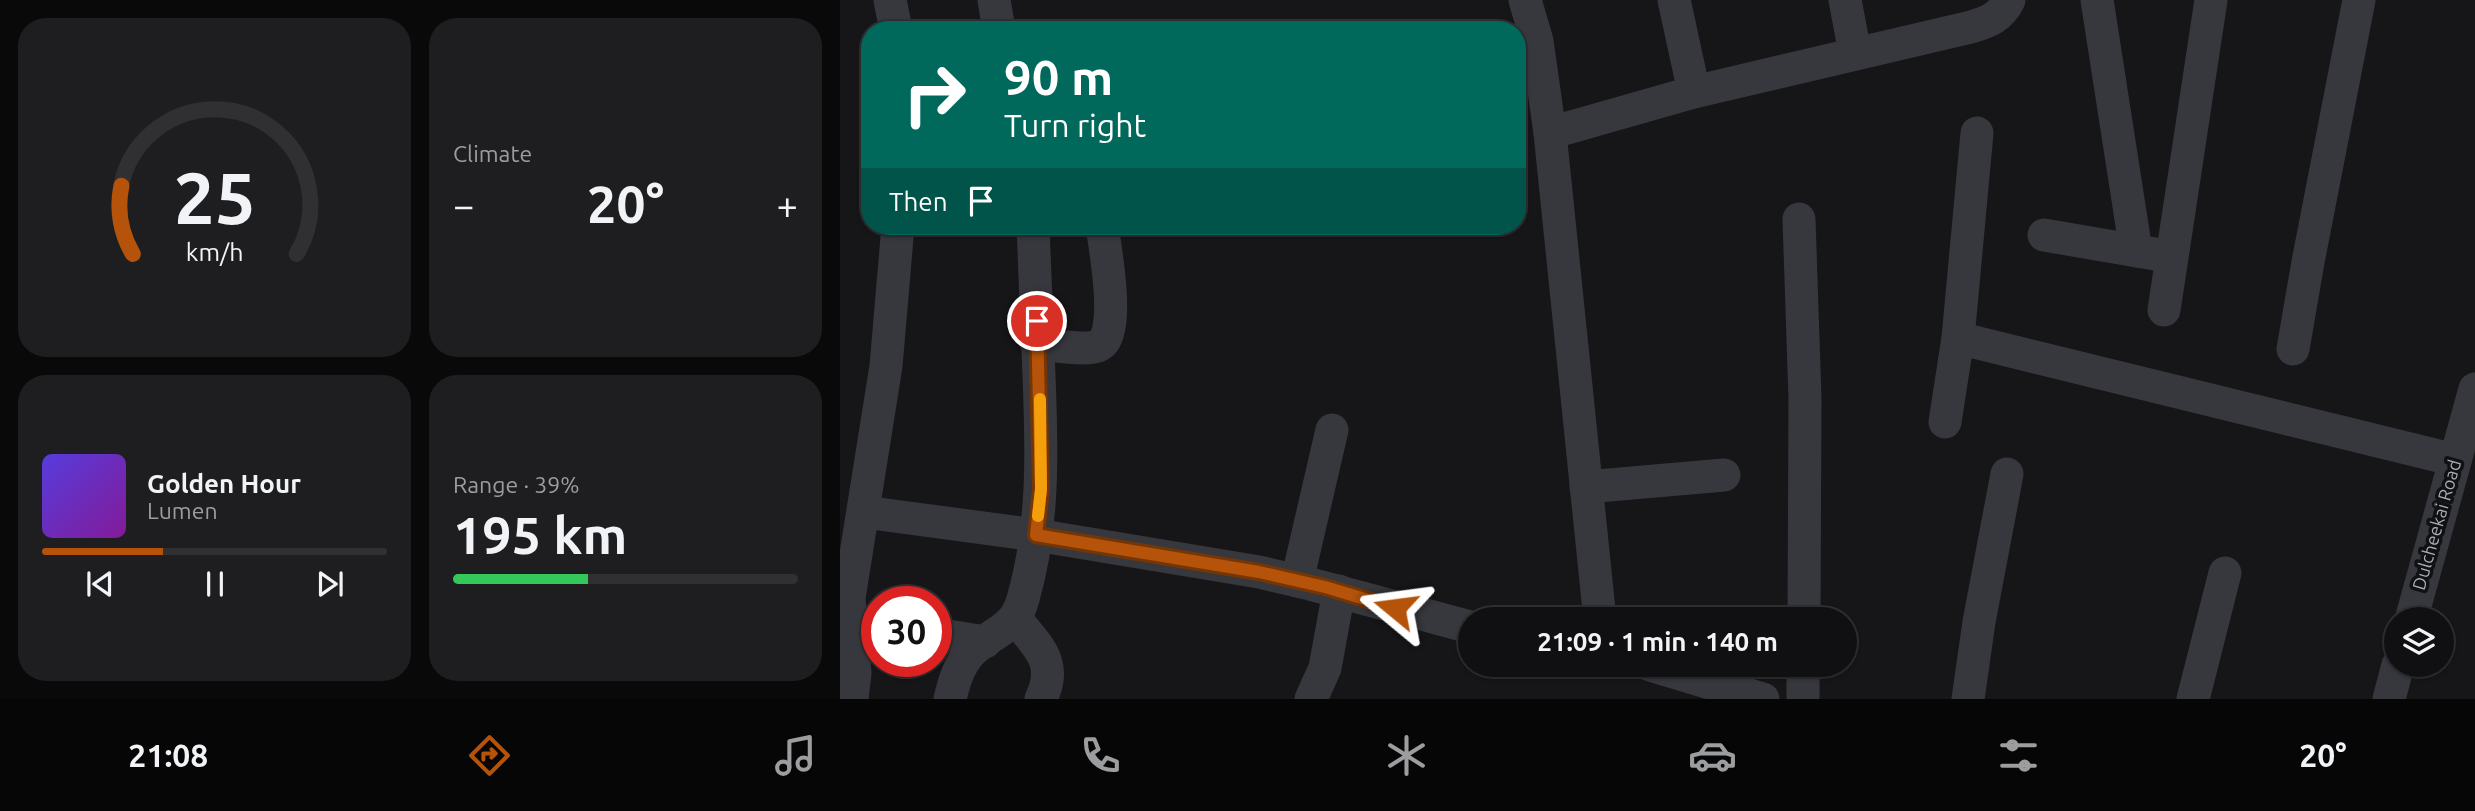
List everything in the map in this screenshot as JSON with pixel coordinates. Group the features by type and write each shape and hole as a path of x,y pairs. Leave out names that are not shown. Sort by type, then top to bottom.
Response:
{"street":[{"path":"890,0 894,21"},
{"path":"994,0 998,21"},
{"path":"1525,0 1537,41 1550,134 1599,607"},
{"path":"1674,0 1694,92"},
{"path":"1844,0 1855,53"},
{"path":"1550,134 1694,92 1971,27 1991,21 2005,9 2009,0"},
{"path":"2097,0 2136,250"},
{"path":"2164,310 2211,0"},
{"path":"2293,349 2359,0"},
{"path":"1945,422 1958,338 1977,133"},
{"path":"1799,219 1805,399 1804,607"},
{"path":"861,619 849,598 886,366 897,235"},
{"path":"950,699 955,679 971,652 1003,631 1015,618 1023,601 1036,535 1041,489 1033,235"},
{"path":"1037,344 1090,348 1099,346 1106,340 1110,279 1103,235"},
{"path":"2045,235 2171,257"},
{"path":"1958,338 2455,460"},
{"name":"Dulcheekai Road","path":"2415,607 2475,389"},
{"path":"1297,580 1332,430"},
{"path":"1968,699 1979,622 2007,474"},
{"path":"1586,487 1724,475"},
{"path":"864,512 1036,535 1297,580 1458,624"},
{"path":"2193,699 2225,573"},
{"path":"1311,699 1325,668 1339,591"},
{"path":"1015,618 1038,647 1049,669 1049,682 1041,699"},
{"path":"852,699 861,636"},
{"path":"952,637 985,642"},
{"path":"1690,677 1763,699"},
{"path":"1803,677 1803,699"},
{"path":"2389,699 2395,677"}],"slow traffic":[{"path":"1038,516 1041,489 1040,399"}],"route":[{"path":"1037,321 1041,489 1036,535 1259,572 1325,587 1395,608"}]}
